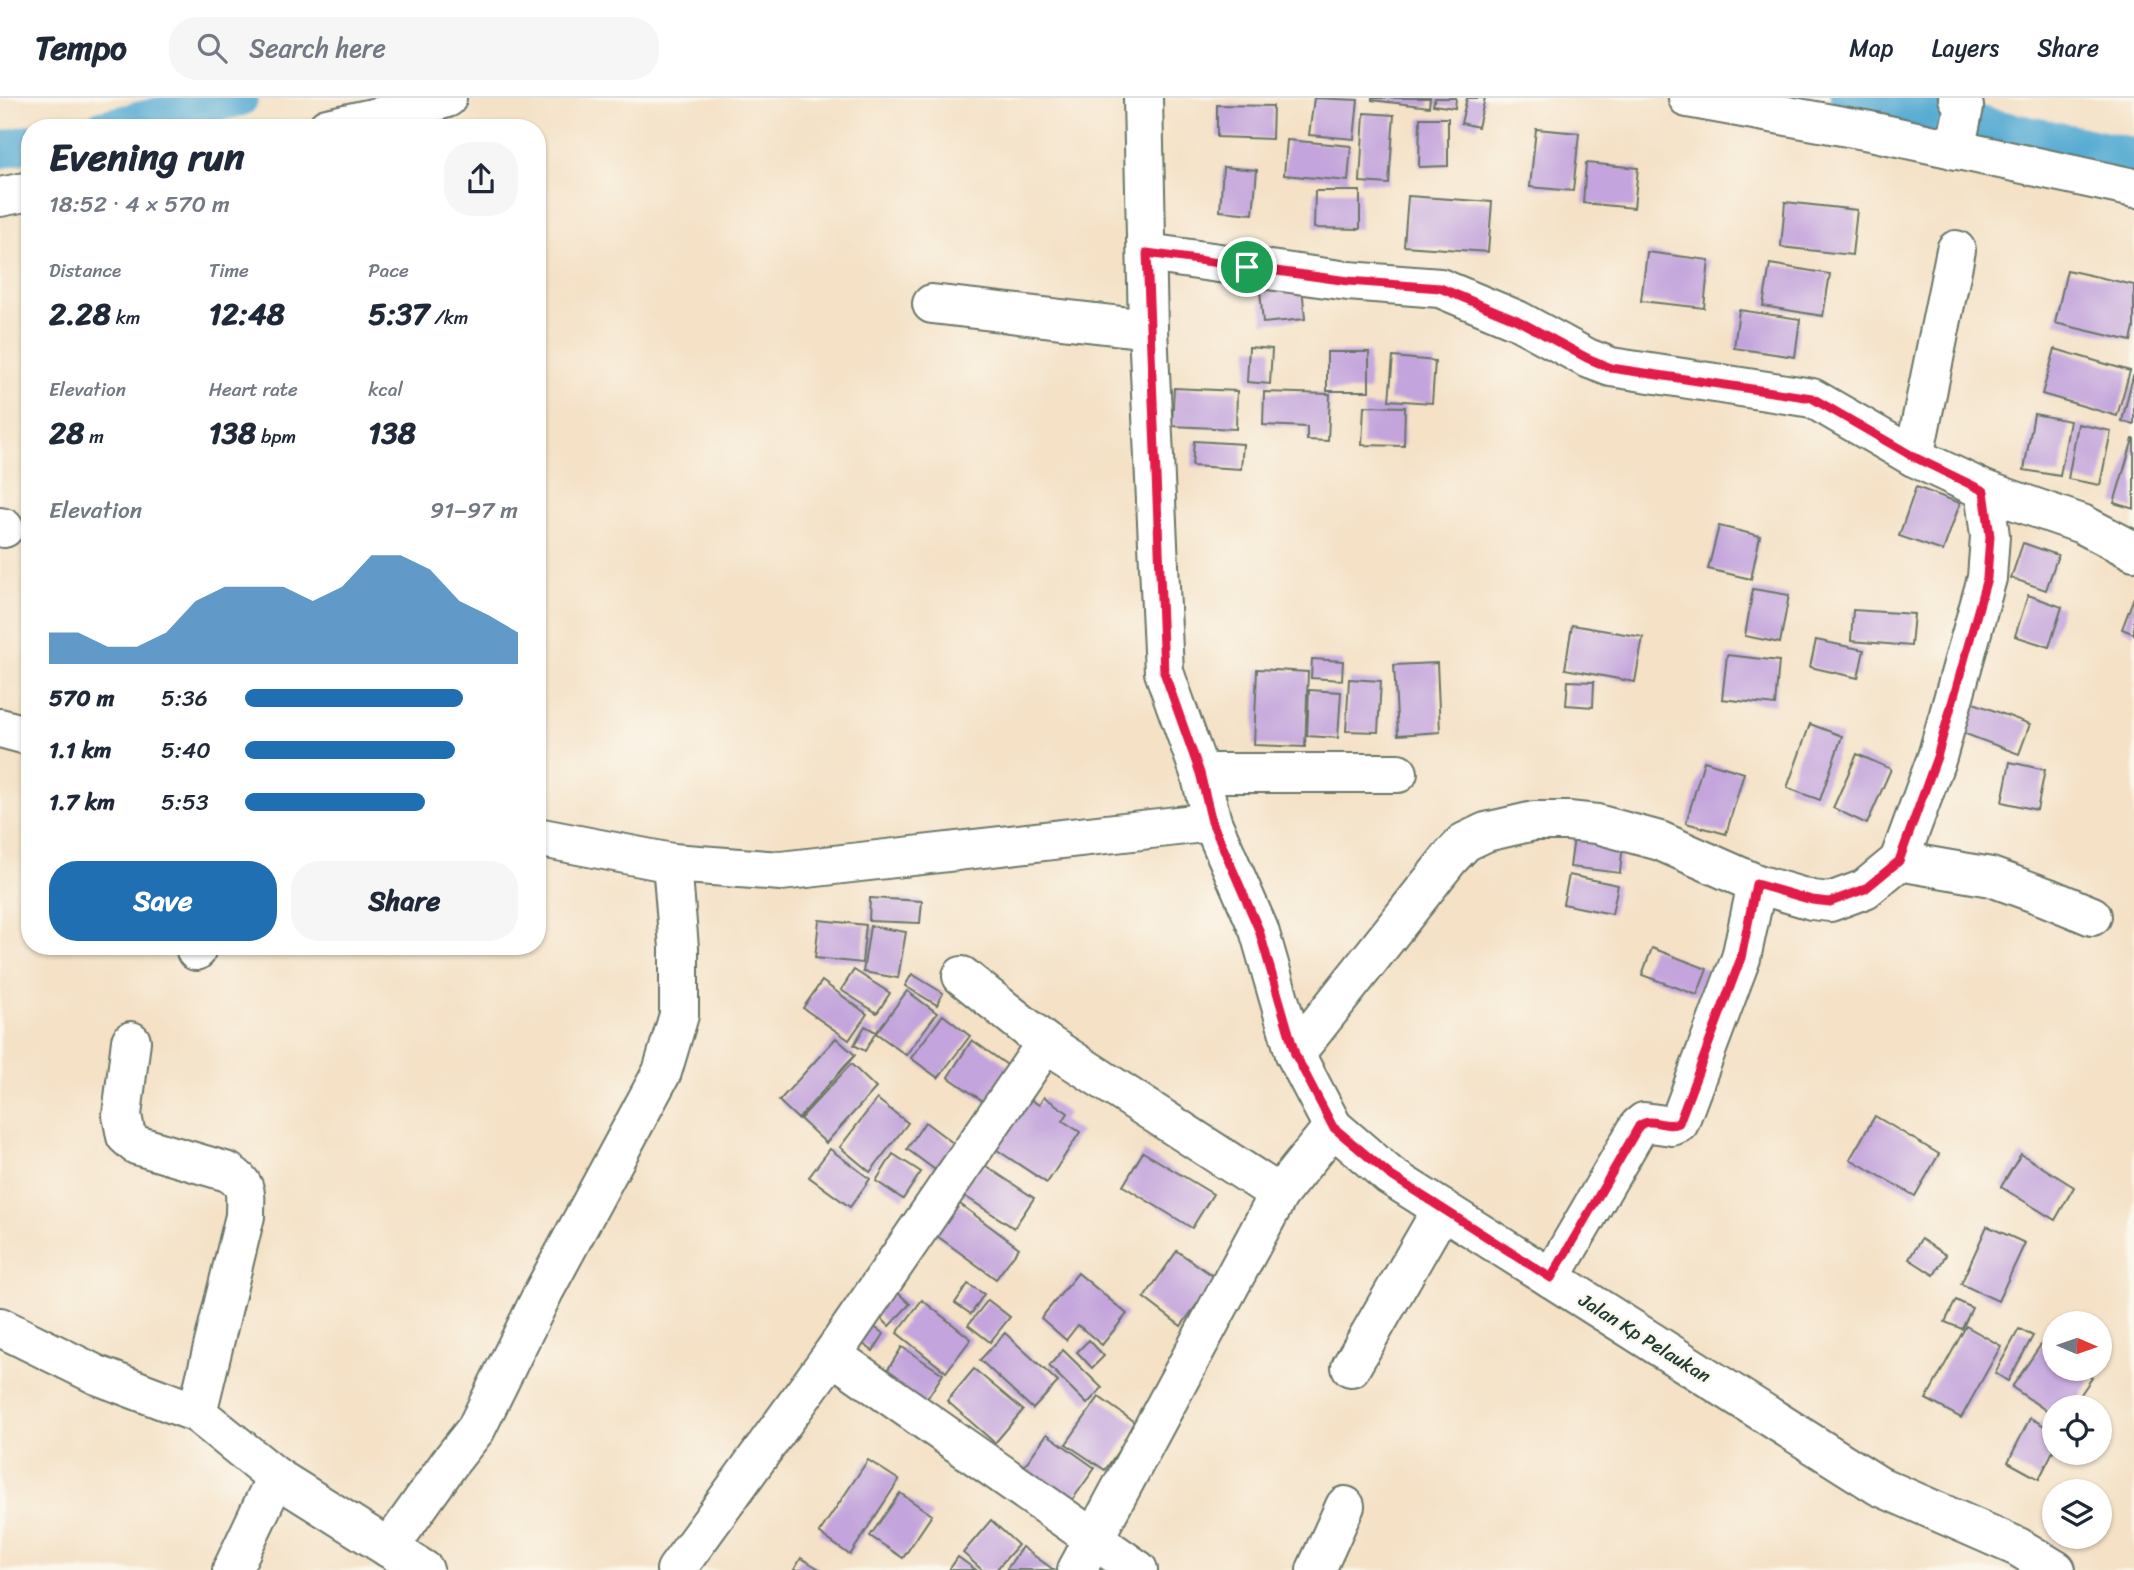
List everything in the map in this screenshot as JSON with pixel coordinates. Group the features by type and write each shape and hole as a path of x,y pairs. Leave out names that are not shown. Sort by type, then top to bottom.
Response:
{"street":[{"path":"368,119 447,98"},
{"name":"Jalan Kp Pelaukan","path":"1143,98 1148,329 1164,672 1200,773 1212,822 1259,930 1295,1054 1333,1127 1390,1175 1879,1486 2011,1559 2056,1570"},
{"path":"1688,98 1870,131 1958,123 2134,188"},
{"path":"0,197 21,193"},
{"path":"1914,457 1956,250"},
{"path":"1147,253 1348,281 1440,288 1517,320 1611,368 1812,398 1914,457 1984,491 2082,524 2134,551"},
{"path":"932,304 1148,329"},
{"path":"1295,1054 1449,859 1465,842 1486,832 1534,821 1597,824 1660,841 1756,884 1812,900 1830,902 1865,889 1899,861 1937,757 1987,578 1990,536 1984,491"},
{"path":"0,729 21,734"},
{"path":"1200,773 1398,773"},
{"path":"546,839 672,863 782,872 1212,822"},
{"path":"1899,861 1991,877 2092,916"},
{"path":"389,1548 476,1429 544,1291 662,1072 679,1015 679,947 672,863"},
{"path":"1551,1278 1639,1126 1644,1122 1664,1126 1679,1123 1741,958 1756,884"},
{"path":"962,976 1046,1043 1279,1194"},
{"path":"131,1041 122,1115 126,1136 136,1145 228,1172 239,1179 246,1189 245,1216 197,1413"},
{"path":"676,1570 832,1354 1046,1043"},
{"path":"1085,1554 1279,1194 1333,1127"},
{"path":"1351,1367 1442,1209"},
{"path":"0,1327 97,1375 197,1413 276,1477 424,1570"},
{"path":"832,1354 1085,1554 1138,1570"},
{"path":"232,1570 276,1477"},
{"path":"1316,1570 1345,1506"}],"building":[{"path":"1314,98 1358,100 1354,139 1309,135"},
{"path":"1372,98 1430,98 1429,107"},
{"path":"1435,98 1456,98 1455,108 1433,105"},
{"path":"1467,98 1485,98 1478,127 1461,123"},
{"path":"1217,105 1273,106 1272,139 1217,137"},
{"path":"1364,113 1394,115 1389,184 1360,182"},
{"path":"1420,118 1448,118 1448,166 1419,167"},
{"path":"1536,129 1579,133 1573,191 1530,187"},
{"path":"1287,140 1351,146 1348,181 1284,175"},
{"path":"1586,163 1638,168 1634,208 1583,203"},
{"path":"1223,167 1257,170 1253,214 1220,211"},
{"path":"1315,191 1360,191 1360,229 1314,228"},
{"path":"1408,196 1492,202 1488,252 1404,246"},
{"path":"1785,202 1857,210 1852,255 1781,247"},
{"path":"1647,252 1709,260 1704,308 1641,301"},
{"path":"1770,264 1830,274 1823,316 1763,306"},
{"path":"2067,270 2134,285 2134,328 2131,341 2055,323"},
{"path":"1302,286 1305,319 1263,323 1260,290"},
{"path":"1739,310 1800,319 1795,357 1734,348"},
{"path":"1249,347 1272,349 1270,384 1247,382"},
{"path":"2055,349 2130,371 2117,416 2042,394"},
{"path":"1327,352 1369,352 1369,391 1327,391"},
{"path":"1393,357 1435,361 1432,403 1389,400"},
{"path":"2134,376 2134,424 2122,421"},
{"path":"1174,388 1237,391 1236,429 1172,426"},
{"path":"1264,392 1330,394 1328,441 1307,440 1307,427 1263,425"},
{"path":"1364,406 1405,407 1404,446 1362,445"},
{"path":"2034,414 2070,421 2060,476 2024,470"},
{"path":"2078,424 2111,431 2100,485 2068,479"},
{"path":"2134,439 2134,509 2114,503"},
{"path":"1194,441 1243,444 1241,469 1192,466"},
{"path":"1916,487 1960,503 1943,551 1899,536"},
{"path":"1719,526 1760,536 1751,579 1708,569"},
{"path":"2023,543 2058,555 2046,590 2011,578"},
{"path":"1753,589 1789,595 1780,643 1745,636"},
{"path":"2028,595 2062,607 2049,647 2015,636"},
{"path":"2134,597 2134,634 2122,629"},
{"path":"1853,610 1914,614 1911,646 1851,641"},
{"path":"1572,625 1643,637 1635,682 1565,669"},
{"path":"1816,640 1864,650 1858,678 1810,667"},
{"path":"1727,655 1779,661 1775,705 1722,699"},
{"path":"1312,659 1343,661 1342,680 1311,678"},
{"path":"1437,663 1440,732 1398,735 1394,665"},
{"path":"1257,669 1308,672 1305,747 1254,745"},
{"path":"1349,679 1381,681 1378,732 1346,731"},
{"path":"1568,681 1594,682 1593,707 1566,705"},
{"path":"1309,690 1341,692 1338,738 1307,736"},
{"path":"1971,702 2030,724 2019,754 1960,732"},
{"path":"1810,724 1842,736 1820,800 1787,788"},
{"path":"1857,754 1891,769 1867,824 1833,808"},
{"path":"1704,761 1744,773 1726,834 1686,823"},
{"path":"2010,762 2045,770 2037,810 2002,802"},
{"path":"1574,837 1623,843 1620,873 1570,867"},
{"path":"1569,875 1618,885 1612,914 1563,904"},
{"path":"870,898 922,901 920,923 869,921"},
{"path":"819,920 866,925 862,963 815,958"},
{"path":"870,926 906,932 898,978 863,972"},
{"path":"1652,948 1707,969 1697,995 1642,975"},
{"path":"854,970 890,993 877,1013 841,990"},
{"path":"912,974 943,993 937,1005 905,986"},
{"path":"822,981 867,1014 849,1040 803,1008"},
{"path":"907,991 937,1013 906,1055 876,1033"},
{"path":"943,1015 970,1036 938,1078 911,1058"},
{"path":"865,1026 876,1032 865,1051 854,1045"},
{"path":"836,1038 855,1055 798,1119 779,1101"},
{"path":"972,1040 1010,1067 986,1103 948,1077"},
{"path":"851,1064 876,1088 826,1143 800,1119"},
{"path":"1024,1095 1039,1105 1044,1097 1068,1113 1063,1121 1080,1132 1047,1183 991,1146"},
{"path":"877,1099 908,1123 870,1172 840,1147"},
{"path":"1875,1116 1939,1154 1915,1196 1850,1159"},
{"path":"925,1122 965,1152 946,1178 907,1149"},
{"path":"830,1149 870,1179 850,1207 809,1177"},
{"path":"1143,1152 1213,1194 1192,1228 1123,1186"},
{"path":"893,1154 921,1172 903,1199 876,1181"},
{"path":"2021,1154 2074,1187 2055,1220 2001,1187"},
{"path":"980,1162 1034,1198 1014,1228 960,1193"},
{"path":"956,1201 1019,1248 996,1279 933,1233"},
{"path":"1987,1226 2025,1243 1998,1301 1961,1284"},
{"path":"1921,1239 1946,1255 1934,1275 1909,1259"},
{"path":"1177,1251 1216,1278 1181,1326 1144,1298"},
{"path":"1078,1273 1127,1314 1102,1345 1078,1325 1066,1340 1041,1318"},
{"path":"968,1284 984,1294 971,1314 955,1303"},
{"path":"896,1291 910,1304 889,1326 875,1312"},
{"path":"922,1300 971,1339 946,1372 897,1333"},
{"path":"988,1300 1010,1317 990,1342 968,1325"},
{"path":"1956,1300 1972,1308 1962,1329 1945,1322"},
{"path":"867,1322 884,1334 873,1351 856,1339"},
{"path":"1966,1326 2001,1346 1961,1418 1926,1399"},
{"path":"2019,1329 2033,1336 2008,1381 1995,1373"},
{"path":"1005,1333 1058,1382 1033,1409 980,1360"},
{"path":"1089,1340 1104,1356 1092,1368 1077,1352"},
{"path":"2042,1343 2042,1381 2090,1381 2080,1395 2042,1395 2042,1408 2012,1387"},
{"path":"902,1347 943,1374 921,1408 880,1382"},
{"path":"1063,1350 1102,1388 1087,1404 1049,1366"},
{"path":"974,1369 1023,1410 995,1443 947,1401"},
{"path":"1099,1397 1137,1424 1105,1470 1066,1444"},
{"path":"2030,1418 2042,1424 2042,1465 2046,1465 2039,1479 2008,1462"},
{"path":"1047,1434 1095,1468 1062,1514 1015,1479"},
{"path":"868,1460 899,1480 850,1555 819,1533"},
{"path":"900,1493 932,1515 903,1558 870,1536"},
{"path":"991,1520 1018,1545 996,1570 982,1570 963,1553"},
{"path":"1022,1547 1054,1570 1006,1570"},
{"path":"958,1557 976,1570 949,1570"},
{"path":"801,1558 821,1570 794,1570"}],"waterway":[{"path":"144,119 240,98"},
{"path":"1849,98 2134,156"},
{"path":"0,150 21,145"}],"route":[{"path":"1147,253 1247,267 1348,281 1440,288 1517,320 1559,344 1611,368 1812,398 1914,457 1984,491 1990,536 1987,578 1937,757 1899,861 1865,889 1830,902 1812,900 1756,884 1741,958 1679,1123 1664,1126 1644,1122 1639,1126 1551,1278 1390,1175 1333,1127 1295,1054 1259,930 1212,822 1200,773 1164,672 1147,253"}]}
